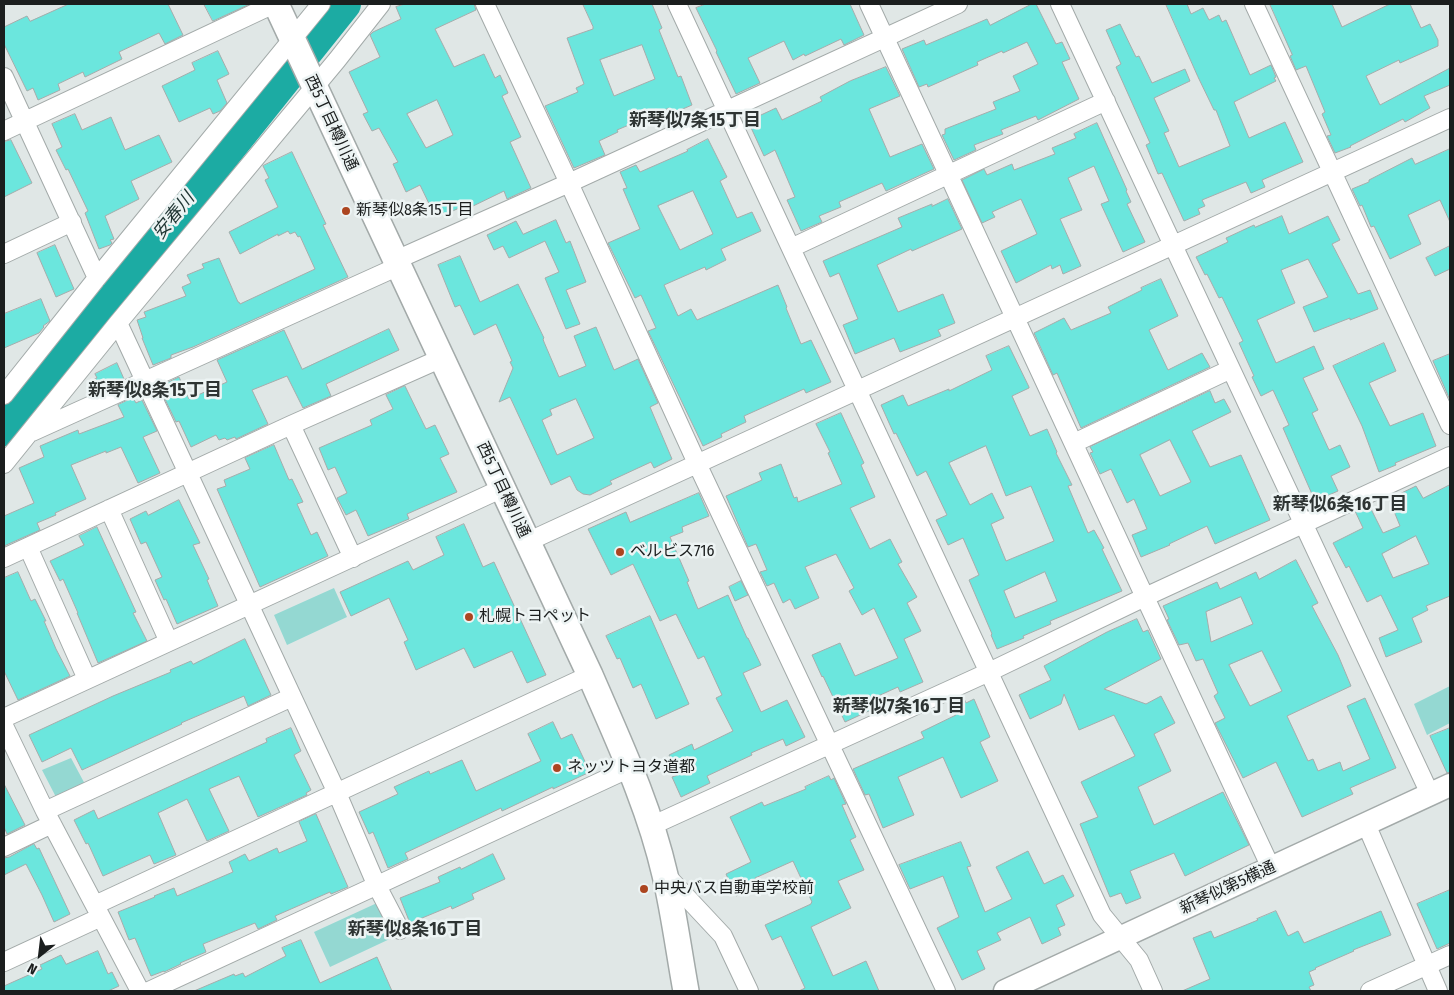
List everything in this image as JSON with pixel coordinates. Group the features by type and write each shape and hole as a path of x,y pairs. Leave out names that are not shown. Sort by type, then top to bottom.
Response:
{"main road":[{"name":"西5丁目樽川通","path":"275,4 590,675 630,768 641,795 665,874 686,991"}],"street":[{"path":"4,131 275,4"},
{"path":"4,395 97,278 294,44 320,4"},
{"path":"4,464 311,80 337,60 381,4"},
{"path":"485,4 697,463 946,991"},
{"path":"676,4 1102,915 1139,960 1153,991"},
{"path":"868,4 1271,868"},
{"path":"30,433 958,4"},
{"path":"1060,4 1304,523 1440,790"},
{"path":"1254,4 1450,425"},
{"path":"4,77 97,278"},
{"path":"791,248 1106,100"},
{"path":"527,542 1450,118"},
{"path":"4,254 72,222"},
{"path":"118,323 337,793 376,884 400,930"},
{"path":"4,558 442,358"},
{"path":"1074,443 1231,369"},
{"path":"291,426 353,558"},
{"path":"650,826 989,672 1145,597 1450,456"},
{"path":"140,991 48,818 4,725 87,679 502,488"},
{"path":"109,509 169,642"},
{"path":"28,547 87,679"},
{"path":"4,962 98,911 337,793 590,675"},
{"path":"4,847 48,818 292,697"},
{"path":"149,991 376,884 630,768"},
{"name":"新琴似第5横通","path":"1005,991 1440,790"},
{"path":"1366,824 1438,991"},
{"path":"665,874 723,936 749,991"},
{"path":"1370,991 1450,955"}],"shaded area":[{"path":"334,588 347,617 287,645 274,615"},
{"path":"1450,686 1450,723 1427,735 1414,704"},
{"path":"71,758 86,786 57,799 42,770"},
{"path":"377,903 394,937 330,967 314,932"}],"building":[{"path":"69,4 168,4 183,35 165,44 159,33 119,52 122,59 85,77 83,72 58,84 60,90 38,100 33,88 27,91 4,44 4,27 27,16 30,21"},
{"path":"204,4 250,4 213,21"},
{"path":"405,4 474,4 476,10 435,29 454,67 484,54 495,78 500,75 508,93 502,96 521,137 510,142 531,188 507,199 504,191 471,207 470,203 444,215 442,211 434,214 420,185 406,192 393,164 398,162 379,128 372,131 363,114 368,112 349,72 380,57 370,35 401,19 396,7","holes":["437,100 453,135 426,148 407,114"]},
{"path":"583,4 652,4 662,28 659,30 678,77 681,76 692,105 671,114 669,108 617,130 618,132 599,141 605,155 574,168 545,106 578,92 576,88 584,84 567,38 593,29","holes":["642,45 655,79 614,96 600,60"]},
{"path":"706,4 850,4 864,35 844,45 841,39 793,60 784,41 748,58 760,83 736,94 696,8"},
{"path":"1032,4 1036,4 1056,44 1062,42 1070,59 1062,62 1079,99 1038,120 1036,116 1001,130 1003,134 974,145 976,150 954,160 942,135 945,134 945,129 996,109 993,102 1020,91 1013,76 1038,64 1027,42 977,62 978,65 928,87 927,84 919,87 902,49 924,40 926,45 987,19 990,25"},
{"path":"1166,4 1187,4 1191,14 1203,8 1209,20 1219,15 1222,22 1226,20 1250,75 1271,65 1276,81 1234,102 1249,138 1285,122 1303,162 1262,180 1265,187 1251,193 1246,182 1202,200 1205,206 1198,209 1200,214 1184,221 1162,173 1158,174 1146,145 1150,143 1116,67 1121,64 1106,30 1120,24 1136,57 1139,56 1152,83 1185,69 1190,81 1154,98 1169,131 1164,133 1179,167 1230,146 1216,110 1214,110 1198,77"},
{"path":"1270,4 1332,4 1342,27 1390,4 1410,4 1421,28 1430,24 1438,40 1438,46 1400,63 1399,60 1366,76 1380,105 1450,68 1450,85 1424,96 1430,108 1405,122 1403,119 1351,147 1335,153 1327,136 1331,135 1322,114 1325,112 1306,66 1296,70 1290,56 1292,55"},
{"path":"218,51 229,74 217,80 227,103 220,111 213,114 210,108 179,122 162,86 195,70 192,63"},
{"path":"886,67 900,96 869,109 890,157 922,144 934,169 886,191 882,183 839,202 841,207 819,216 822,222 801,231 787,200 795,197 775,150 764,156 748,121 776,108 782,120 822,101 820,97 850,81"},
{"path":"75,114 82,130 111,117 125,150 159,135 172,162 131,181 139,199 105,216 114,239 110,240 112,243 110,245 99,249 85,213 88,211 68,169 66,170 56,150 62,147 52,124"},
{"path":"1097,123 1127,190 1131,202 1127,204 1145,242 1123,252 1101,204 1109,201 1094,166 1068,178 1082,210 1060,219 1081,266 1063,274 1060,265 1052,269 1051,265 1016,283 1001,251 1037,234 1021,199 992,212 995,217 982,223 962,180 984,169 987,175 1012,164 1014,170 1055,154 1052,148 1076,138 1074,134"},
{"path":"708,139 727,177 720,181 737,218 752,212 761,231 721,249 726,260 706,270 705,267 664,285 678,316 691,309 697,320 778,285 801,344 811,340 831,382 806,393 804,389 744,416 746,422 721,434 722,437 703,446 648,331 656,328 641,295 635,298 608,243 640,229 623,189 627,188 620,172 636,165 640,172","holes":["693,191 713,234 680,250 658,206"]},
{"path":"11,140 32,183 4,197 4,142"},
{"path":"1450,149 1450,222 1440,200 1408,215 1421,244 1390,259 1374,226 1371,227 1362,205 1360,206 1352,189 1369,182 1369,180 1412,158 1415,164"},
{"path":"292,152 326,224 323,225 348,277 193,347 171,355 171,358 153,365 137,320 146,317 144,312 186,296 182,287 191,283 187,275 204,268 202,264 219,258 240,304 315,269 300,236 298,237 295,232 290,234 288,231 278,236 278,234 240,254 229,232 278,207 265,180 269,178 263,166"},
{"path":"948,199 962,229 877,265 898,312 943,294 955,323 938,330 941,336 900,352 894,338 855,354 843,325 858,319 839,273 830,277 823,261 902,227 898,218"},
{"path":"1282,216 1289,234 1328,216 1340,240 1332,244 1358,294 1370,290 1378,309 1314,332 1303,307 1328,297 1308,259 1281,270 1295,303 1257,320 1276,363 1314,346 1324,369 1303,378 1318,410 1312,413 1329,450 1340,445 1350,467 1331,476 1338,491 1315,501 1283,428 1289,425 1273,390 1261,396 1239,343 1243,341 1222,297 1219,298 1196,257 1228,242 1226,238 1254,225 1255,227"},
{"path":"556,220 566,243 570,241 586,282 566,290 580,324 566,329 545,278 559,272 545,241 509,258 503,246 494,250 487,235 516,221 523,234"},
{"path":"55,245 74,289 56,297 37,253"},
{"path":"1450,246 1450,269 1435,276 1426,258"},
{"path":"460,256 480,302 518,284 544,338 559,377 586,366 574,336 596,327 614,370 638,359 658,403 650,407 672,459 654,468 651,462 610,481 612,484 590,495 583,494 577,490 570,476 551,485 510,397 499,402 513,368 510,362 512,361 496,324 474,335 460,305 455,307 438,265","holes":["576,399 594,438 557,455 542,420 552,415 550,410"]},
{"path":"1161,279 1178,316 1149,330 1168,370 1202,353 1210,367 1081,428 1057,373 1053,375 1034,333 1064,318 1071,330 1111,313 1108,307"},
{"path":"41,299 50,321 43,326 39,333 4,348 4,314"},
{"path":"389,329 399,350 326,384 331,396 303,408 287,376 252,390 268,424 236,439 235,437 219,440 216,435 191,447 179,421 176,422 161,391 164,390 162,385 179,377 189,399 227,382 217,360 284,330 302,369"},
{"path":"1384,343 1396,371 1369,383 1390,426 1423,413 1436,446 1395,463 1396,465 1379,472 1362,426 1333,366"},
{"path":"1009,346 1029,387 1012,396 1030,436 1047,429 1056,453 1072,485 1068,486 1088,533 1094,530 1104,548 1102,549 1122,591 1050,621 1051,624 997,649 969,580 979,575 963,538 948,545 936,520 947,515 926,471 917,476 896,433 894,434 881,405 903,395 908,406 949,389 949,391 992,370 986,356","holes":["986,446 1006,496 1031,486 1054,541 1006,561 991,524 1004,518 992,493 970,505 949,463","1045,572 1057,601 1015,618 1004,591"]},
{"path":"1450,354 1450,400 1433,361"},
{"path":"117,363 124,379 95,392 90,381 97,378 95,374"},
{"path":"405,386 426,429 435,425 449,454 440,458 457,492 407,514 409,519 368,536 356,510 346,515 337,498 347,493 335,467 328,470 319,448 372,425 370,420 393,409 386,395"},
{"path":"1210,391 1215,403 1224,399 1231,412 1192,431 1210,467 1241,455 1270,520 1215,544 1207,526 1141,557 1132,535 1147,529 1134,499 1127,503 1111,469 1100,474 1090,453 1093,452 1090,447","holes":["1170,440 1191,482 1160,496 1140,455"]},
{"path":"133,398 136,403 142,400 157,431 143,437 160,473 138,483 121,447 71,465 86,499 37,523 40,530 4,546 4,516 34,503 19,468 44,457 40,446 78,430 79,434 124,417 118,405"},
{"path":"841,413 864,463 861,465 875,497 850,508 870,549 890,539 902,562 898,564 917,597 907,603 921,631 904,639 923,682 900,692 898,687 867,701 871,710 845,722 812,655 840,643 855,676 898,658 874,608 862,615 849,591 854,588 836,554 805,567 819,598 795,609 790,599 783,603 774,583 767,586 760,572 767,570 756,544 748,547 726,496 762,480 759,473 781,464 794,498 797,497 798,502 842,484 828,453 830,452 816,424"},
{"path":"274,445 289,480 292,479 303,502 297,504 311,535 317,532 328,556 260,587 217,489 226,486 224,480 250,469 245,458"},
{"path":"1450,485 1450,596 1426,606 1428,610 1412,618 1422,642 1386,657 1379,638 1398,630 1381,595 1367,602 1349,566 1346,568 1333,543 1363,528 1355,511 1369,505 1383,533 1400,526 1389,499 1416,486 1423,498","holes":["1416,536 1429,564 1393,578 1382,554"]},
{"path":"699,493 709,516 682,527 683,532 670,537 689,581 687,582 698,609 728,595 761,665 743,673 761,712 787,700 805,737 786,746 783,739 751,753 752,755 707,776 710,783 681,797 672,777 678,775 669,755 692,744 694,750 733,731 716,698 722,695 704,656 698,659 676,614 660,621 633,564 611,575 588,529 626,512 630,522"},
{"path":"179,500 200,543 193,545 209,579 207,580 218,606 177,624 155,580 162,577 146,542 141,544 130,519 146,511 148,515"},
{"path":"464,524 483,567 494,562 546,675 527,683 512,651 474,668 464,648 416,670 404,642 408,640 389,598 351,616 340,592 408,561 413,570 444,555 436,537"},
{"path":"97,527 136,612 133,613 147,641 98,663 63,579 60,581 50,561 84,545 79,536"},
{"path":"1296,560 1318,603 1312,606 1338,655 1351,686 1287,716 1308,761 1313,759 1318,771 1340,762 1343,771 1370,759 1347,706 1365,698 1396,768 1350,788 1353,794 1302,817 1276,762 1243,778 1215,723 1225,718 1214,696 1218,693 1203,659 1196,661 1188,643 1179,645 1167,620 1169,619 1163,606 1217,582 1220,589 1256,572 1259,579","holes":["1241,597 1253,624 1211,642 1206,612","1262,651 1282,691 1250,706 1229,665"]},
{"path":"18,572 31,601 35,599 46,621 44,621 56,649 70,676 18,700 4,671 4,578"},
{"path":"741,581 748,595 735,601 729,587"},
{"path":"650,616 689,704 656,719 641,684 633,688 620,658 617,659 606,636"},
{"path":"1137,619 1143,632 1148,630 1161,659 1104,689 1146,704 1161,696 1175,723 1154,734 1171,771 1138,787 1154,825 1223,792 1249,845 1185,876 1174,853 1130,871 1141,898 1126,904 1121,893 1110,897 1080,824 1098,817 1081,782 1135,756 1114,715 1079,730 1064,694 1061,704 1030,719 1019,695 1051,680 1044,666 1107,632"},
{"path":"245,639 271,695 248,706 244,696 181,723 82,770 71,748 42,762 29,735 113,696 171,672 170,670 191,661 193,664"},
{"path":"963,696 966,703 974,699 990,737 980,742 998,781 961,798 943,757 898,777 914,815 883,828 869,794 865,795 853,769 924,738 921,732 956,715 950,701"},
{"path":"553,722 561,739 572,734 590,772 502,811 501,808 405,853 408,859 388,868 373,832 369,834 359,812 398,794 394,787 429,771 430,774 462,760 476,791 541,761 528,734"},
{"path":"291,728 301,751 294,755 311,790 306,793 307,795 258,817 239,776 209,789 229,831 207,841 187,799 158,813 176,855 154,864 150,855 103,876 88,843 86,844 74,820 94,810 98,819 267,742 266,739"},
{"path":"1450,728 1450,772 1447,773 1430,736"},
{"path":"829,776 831,780 834,778 846,804 842,805 856,837 850,840 864,870 838,881 851,908 811,927 833,976 866,961 879,991 799,991 805,988 781,936 772,940 765,925 812,902 793,861 755,878 758,885 736,896 726,874 751,862 730,817 762,802 764,806 806,789 805,787"},
{"path":"4,784 25,825 7,834 4,827"},
{"path":"316,814 348,887 331,894 330,892 275,916 277,920 258,929 255,923 203,944 206,952 164,972 151,976 135,938 129,940 118,912 174,888 177,896 233,872 229,862 245,854 249,861 277,848 279,853 307,841 299,822"},
{"path":"961,842 971,866 967,867 985,912 1012,899 996,867 1028,851 1044,884 1063,875 1074,896 1056,905 1065,925 1058,928 1061,935 1042,944 1030,917 997,933 1001,940 977,951 985,969 962,980 937,928 959,917 943,876 910,889 899,865"},
{"path":"34,844 37,849 39,848 70,914 54,922 26,864 4,875 4,858"},
{"path":"493,854 505,879 472,894 474,899 452,909 451,906 410,923 400,898 440,882 438,877"},
{"path":"1450,890 1450,943 1437,949 1417,904"},
{"path":"1276,911 1288,936 1298,931 1304,943 1381,911 1391,935 1353,950 1309,972 1314,985 1309,987 1311,991 1182,991 1210,979 1193,938 1211,931 1214,938"},
{"path":"301,940 320,983 377,957 392,991 194,991 234,974 235,976 243,973 245,977 286,956 282,948"},
{"path":"98,951 108,974 112,972 119,986 108,991 4,991 4,986 42,969 40,965 61,955 66,964"}],"waterway":[{"name":"安春川","path":"4,429 344,4"}],"place":[{"name":"新琴似8条15丁目","path":"346,211"},
{"name":"ベルビス716","path":"620,552"},
{"name":"札幌トヨペット","path":"469,617"},
{"name":"ネッツトヨタ道都","path":"557,768"},
{"name":"中央バス自動車学校前","path":"644,889"}],"district":[{"name":"新琴似7条15丁目","path":"695,121"},
{"name":"新琴似8条15丁目","path":"155,391"},
{"name":"新琴似6条16丁目","path":"1340,505"},
{"name":"新琴似7条16丁目","path":"899,707"},
{"name":"新琴似8条16丁目","path":"415,930"}]}
